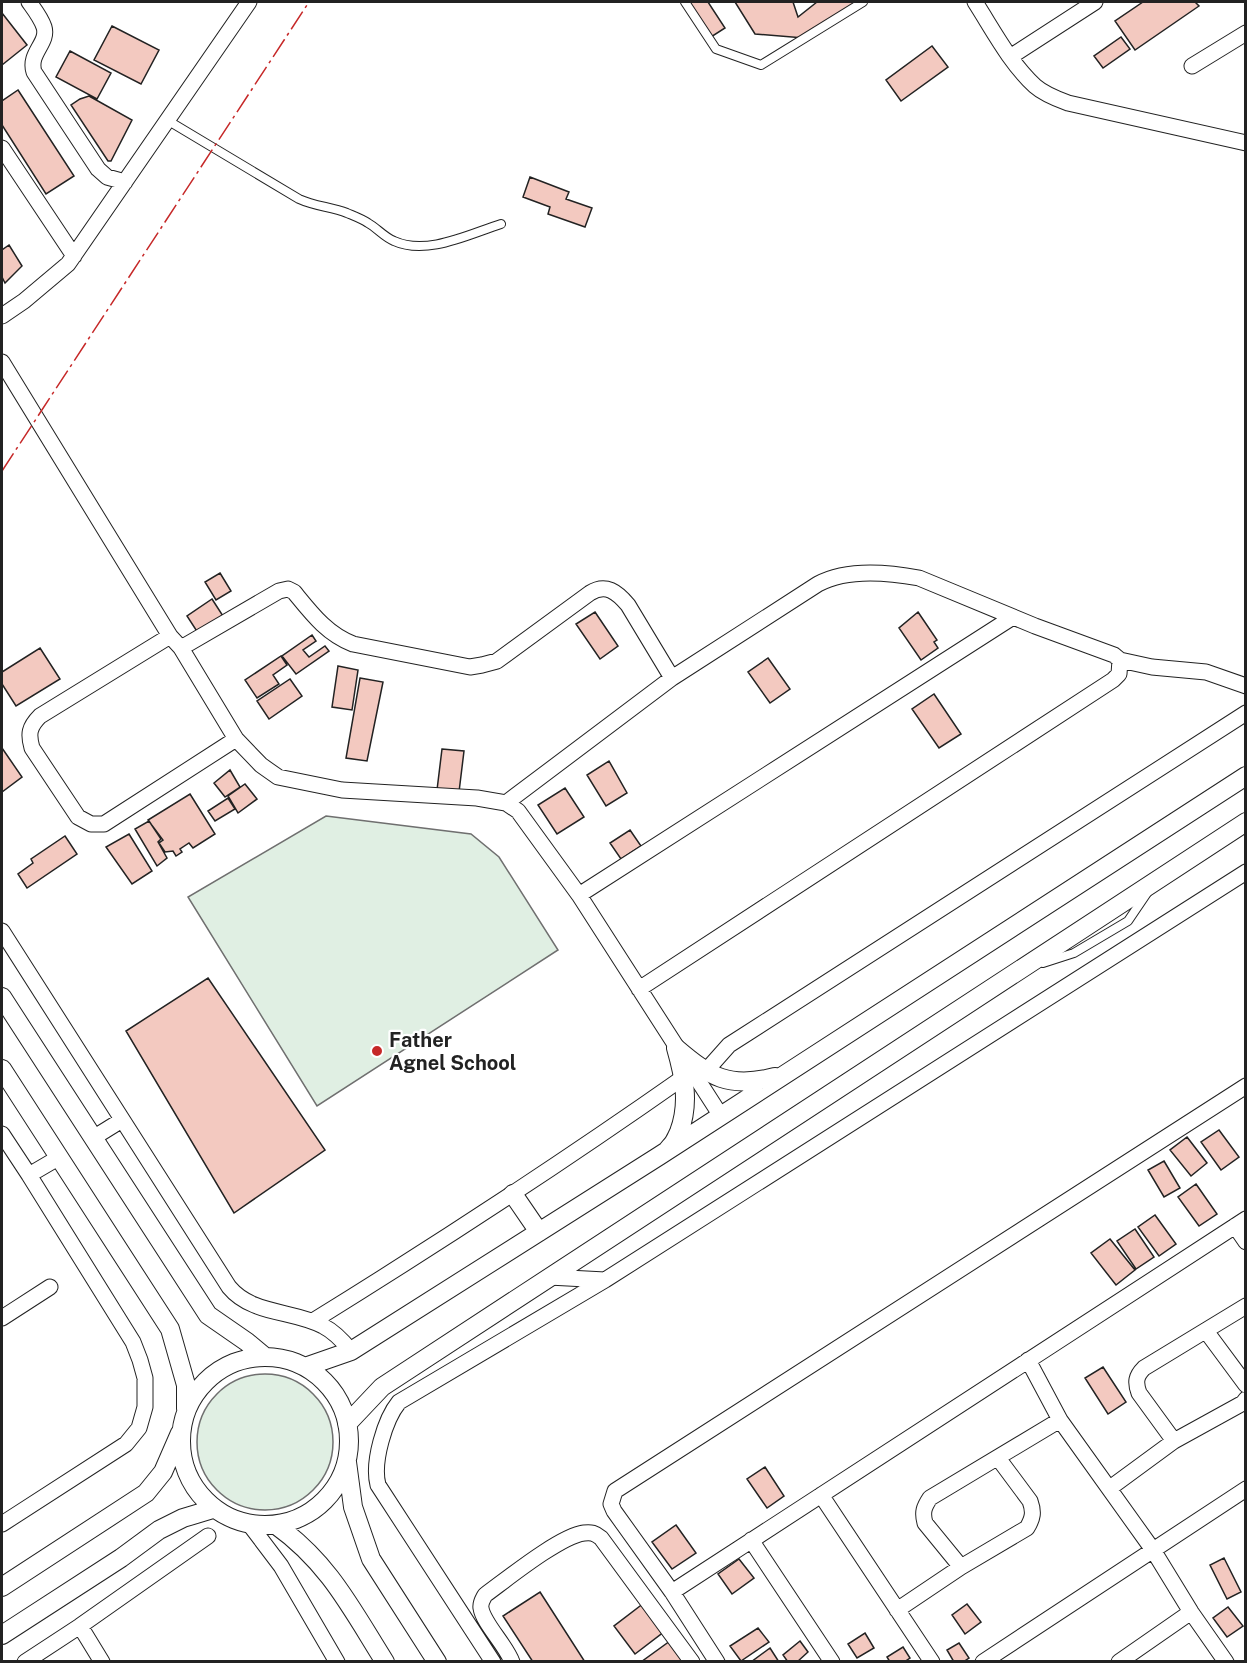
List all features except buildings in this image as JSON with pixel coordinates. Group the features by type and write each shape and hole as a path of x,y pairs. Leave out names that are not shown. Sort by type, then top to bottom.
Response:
{"street":[{"path":"29,2 44,25 45,32 32,59 34,72 98,169 107,177 125,182"},
{"path":"2,316 69,264 249,2"},
{"path":"975,2 1010,57 1035,87 1060,100 1245,143"},
{"path":"1010,57 1095,2"},
{"path":"1192,66 1245,33"},
{"path":"3,155 74,256"},
{"path":"2,362 170,636 181,648 236,738 261,765 278,777 342,790 477,798 506,803 518,811 579,895 721,1116"},
{"path":"506,803 672,678 818,584 838,575 850,573 900,574 919,578 1114,655 1120,660 1152,667 1206,672 1245,686"},
{"path":"181,648 279,591 288,589 294,592 328,632 340,639 354,644 470,667 497,661 590,593 598,588 607,588 628,604 672,678"},
{"path":"579,895 1013,617"},
{"path":"170,636 40,716 31,725 29,736 32,748 78,817 91,824 104,824 236,738"},
{"path":"639,989 1113,680 1119,674 1120,660"},
{"path":"705,1071 736,1040 1245,713"},
{"path":"305,1367 351,1351 785,1075 1245,776"},
{"path":"347,1424 382,1387 1245,822"},
{"path":"493,1662 378,1485 378,1465 385,1425 399,1402 605,1280 1245,872"},
{"path":"2,931 229,1287 249,1304 313,1321 326,1327 340,1337 351,1351"},
{"path":"2,997 208,1315 265,1357"},
{"path":"676,1048 705,1071 723,1079 743,1082 760,1081 785,1075"},
{"path":"658,1156 673,1144 683,1121 686,1098 684,1077 676,1048"},
{"path":"2,1069 170,1329 186,1385 186,1409 180,1432 163,1472 146,1493 2,1587"},
{"path":"313,1321 513,1194 684,1077"},
{"path":"717,1662 672,1592 614,1512 611,1504 615,1491 1243,1093"},
{"path":"93,1138 122,1120"},
{"path":"2,1134 133,1342 145,1378 145,1407 139,1428 126,1444 2,1524"},
{"path":"29,1175 58,1158"},
{"path":"513,1194 538,1232"},
{"path":"672,1592 1240,1222 1245,1242"},
{"path":"549,1278 605,1280"},
{"path":"2,1318 50,1287"},
{"path":"1174,1441 1139,1393 1136,1385 1137,1375 1144,1368 1245,1306"},
{"path":"1206,1331 1245,1385"},
{"path":"186,1409 205,1381 232,1363 265,1357 286,1360 305,1367 333,1391 347,1424 349,1442 347,1460 352,1507 371,1559 437,1662"},
{"path":"1028,1360 1060,1420 1153,1550 1191,1612 1226,1662"},
{"path":"1110,1488 1174,1441 1243,1403 1245,1399"},
{"path":"961,1567 925,1523 924,1506 930,1498 1060,1420"},
{"path":"180,1432 187,1475 213,1509 250,1525 276,1525 300,1518 321,1503 338,1484 347,1460"},
{"path":"897,1611 961,1567 1027,1527 1033,1518 1030,1501 998,1458"},
{"path":"983,1662 1245,1489"},
{"path":"821,1495 932,1662"},
{"path":"2,1635 121,1558 159,1530 183,1518 213,1509"},
{"path":"250,1525 281,1566 337,1662"},
{"path":"276,1525 302,1544 332,1578 385,1662"},
{"path":"512,1662 509,1653 485,1617 481,1601 485,1595 556,1544 576,1534 586,1532 595,1533 601,1538 692,1662"},
{"path":"25,1662 208,1536"},
{"path":"752,1540 832,1662"},
{"path":"1123,1661 1191,1612"},
{"path":"80,1626 102,1662"}],"lane":[{"path":"685,2 716,49 761,65 863,2"},
{"path":"167,120 298,199 332,208 369,223 394,241 426,247 501,224"}],"green space":[{"path":"326,816 471,834 499,857 558,950 317,1106 188,897"},
{"path":"265,1374 291,1379 303,1385 313,1394 322,1404 328,1416 333,1442 328,1468 322,1480 313,1490 303,1499 291,1505 265,1510 239,1505 227,1499 217,1490 208,1480 202,1468 197,1442 202,1416 208,1404 217,1394 227,1385 239,1379"}],"power":[{"path":"2,471 309,2"}],"place":[{"name":"Father Agnel School","path":"377,1051"}]}
